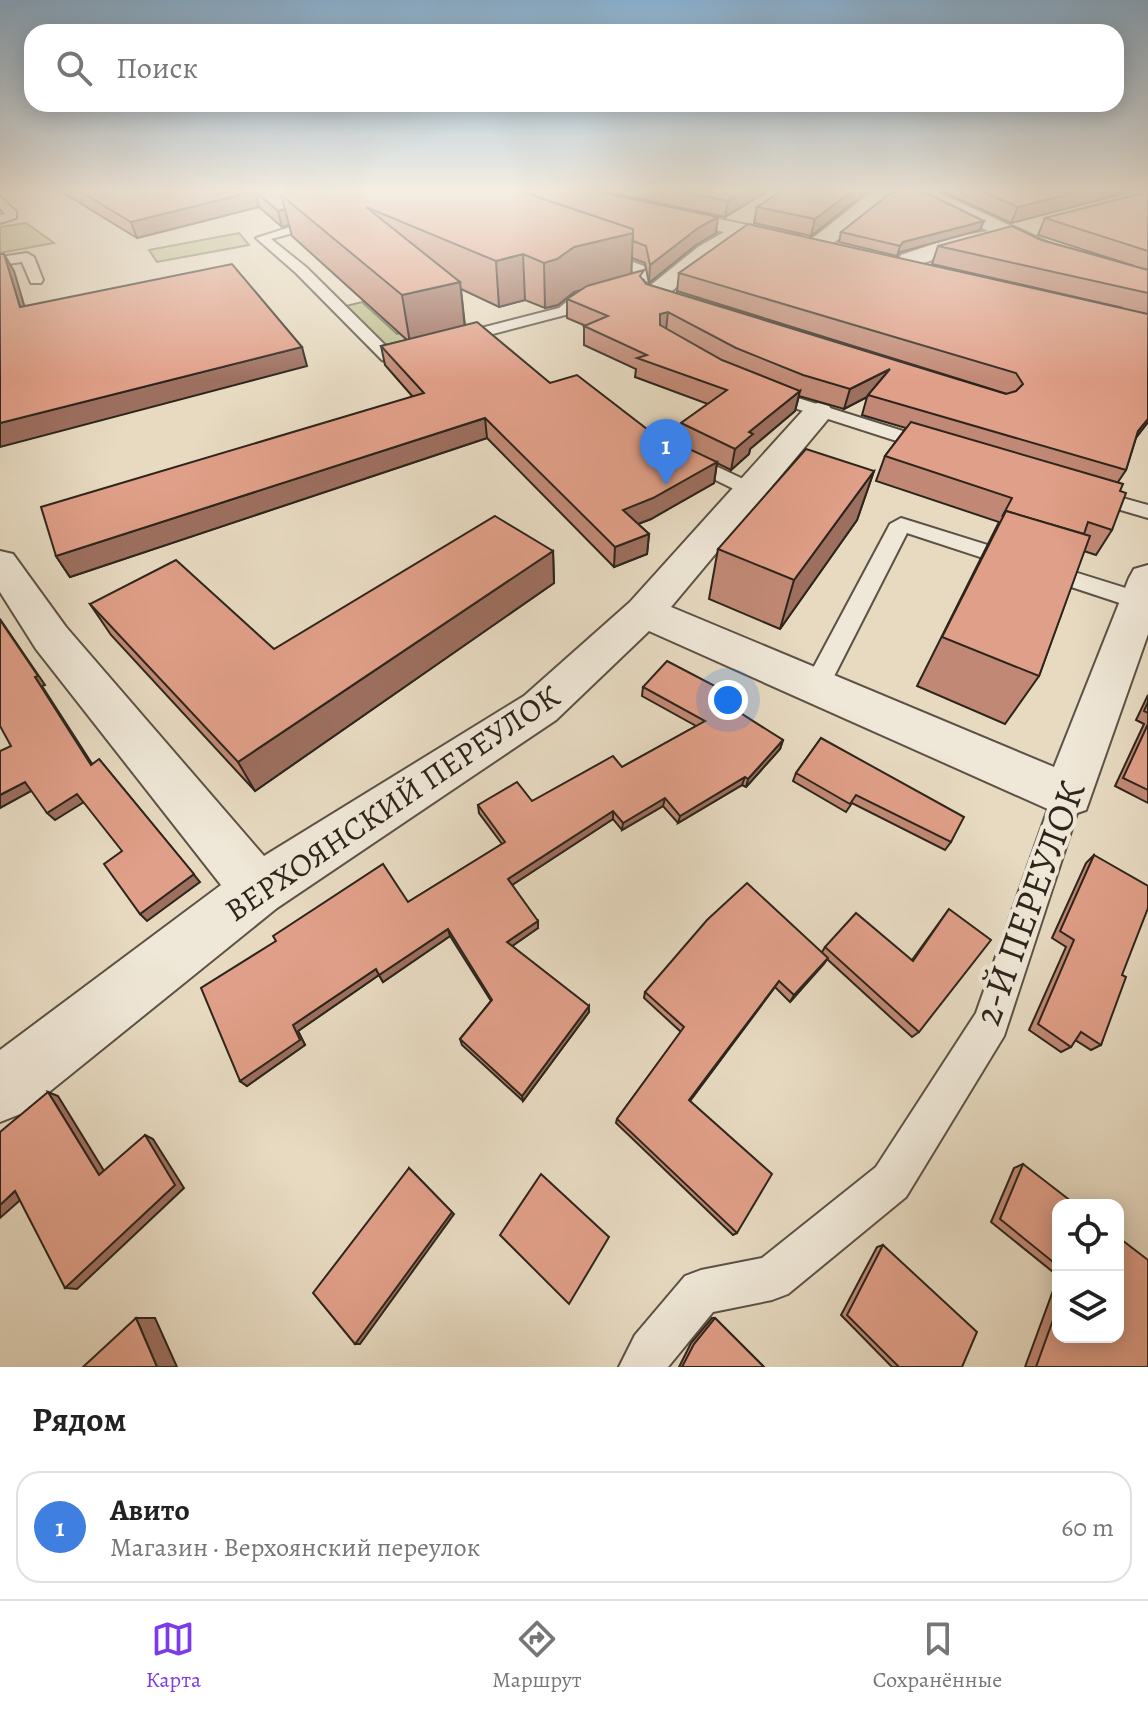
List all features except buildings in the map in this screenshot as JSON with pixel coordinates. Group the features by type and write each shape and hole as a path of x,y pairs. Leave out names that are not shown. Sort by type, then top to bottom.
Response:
{"street":[{"path":"634,293 705,253"},
{"path":"926,253 898,261 932,274"},
{"path":"1058,253 1092,267 1148,282"},
{"path":"634,293 684,303"},
{"name":"ВЕРХОЯНСКИЙ ПЕРЕУЛОК","path":"0,1090 258,890 540,708 644,612 818,412"},
{"path":"0,563 51,638 258,890"},
{"name":"2-Й ПЕРЕУЛОК","path":"1068,795 1144,589"},
{"path":"644,612 1068,795"}],"lane":[{"path":"280,253 388,357 564,311 580,298 634,293 641,281 639,269 596,253"},
{"path":"0,261 27,257 36,280"},
{"path":"744,384 818,412 953,453"},
{"path":"674,453 751,490"},
{"path":"1073,489 1148,512"},
{"path":"816,687 901,524 1144,589"},
{"name":"2-Й ПЕРЕУЛОК","path":"642,1367 651,1351 701,1292 772,1278 891,1182 991,1023 1068,795"}],"green space":[{"path":"151,253 207,253 157,262"},
{"path":"362,302 397,334 453,320 390,353 342,307"}],"place":[{"name":"Авито","path":"666,485"}]}
